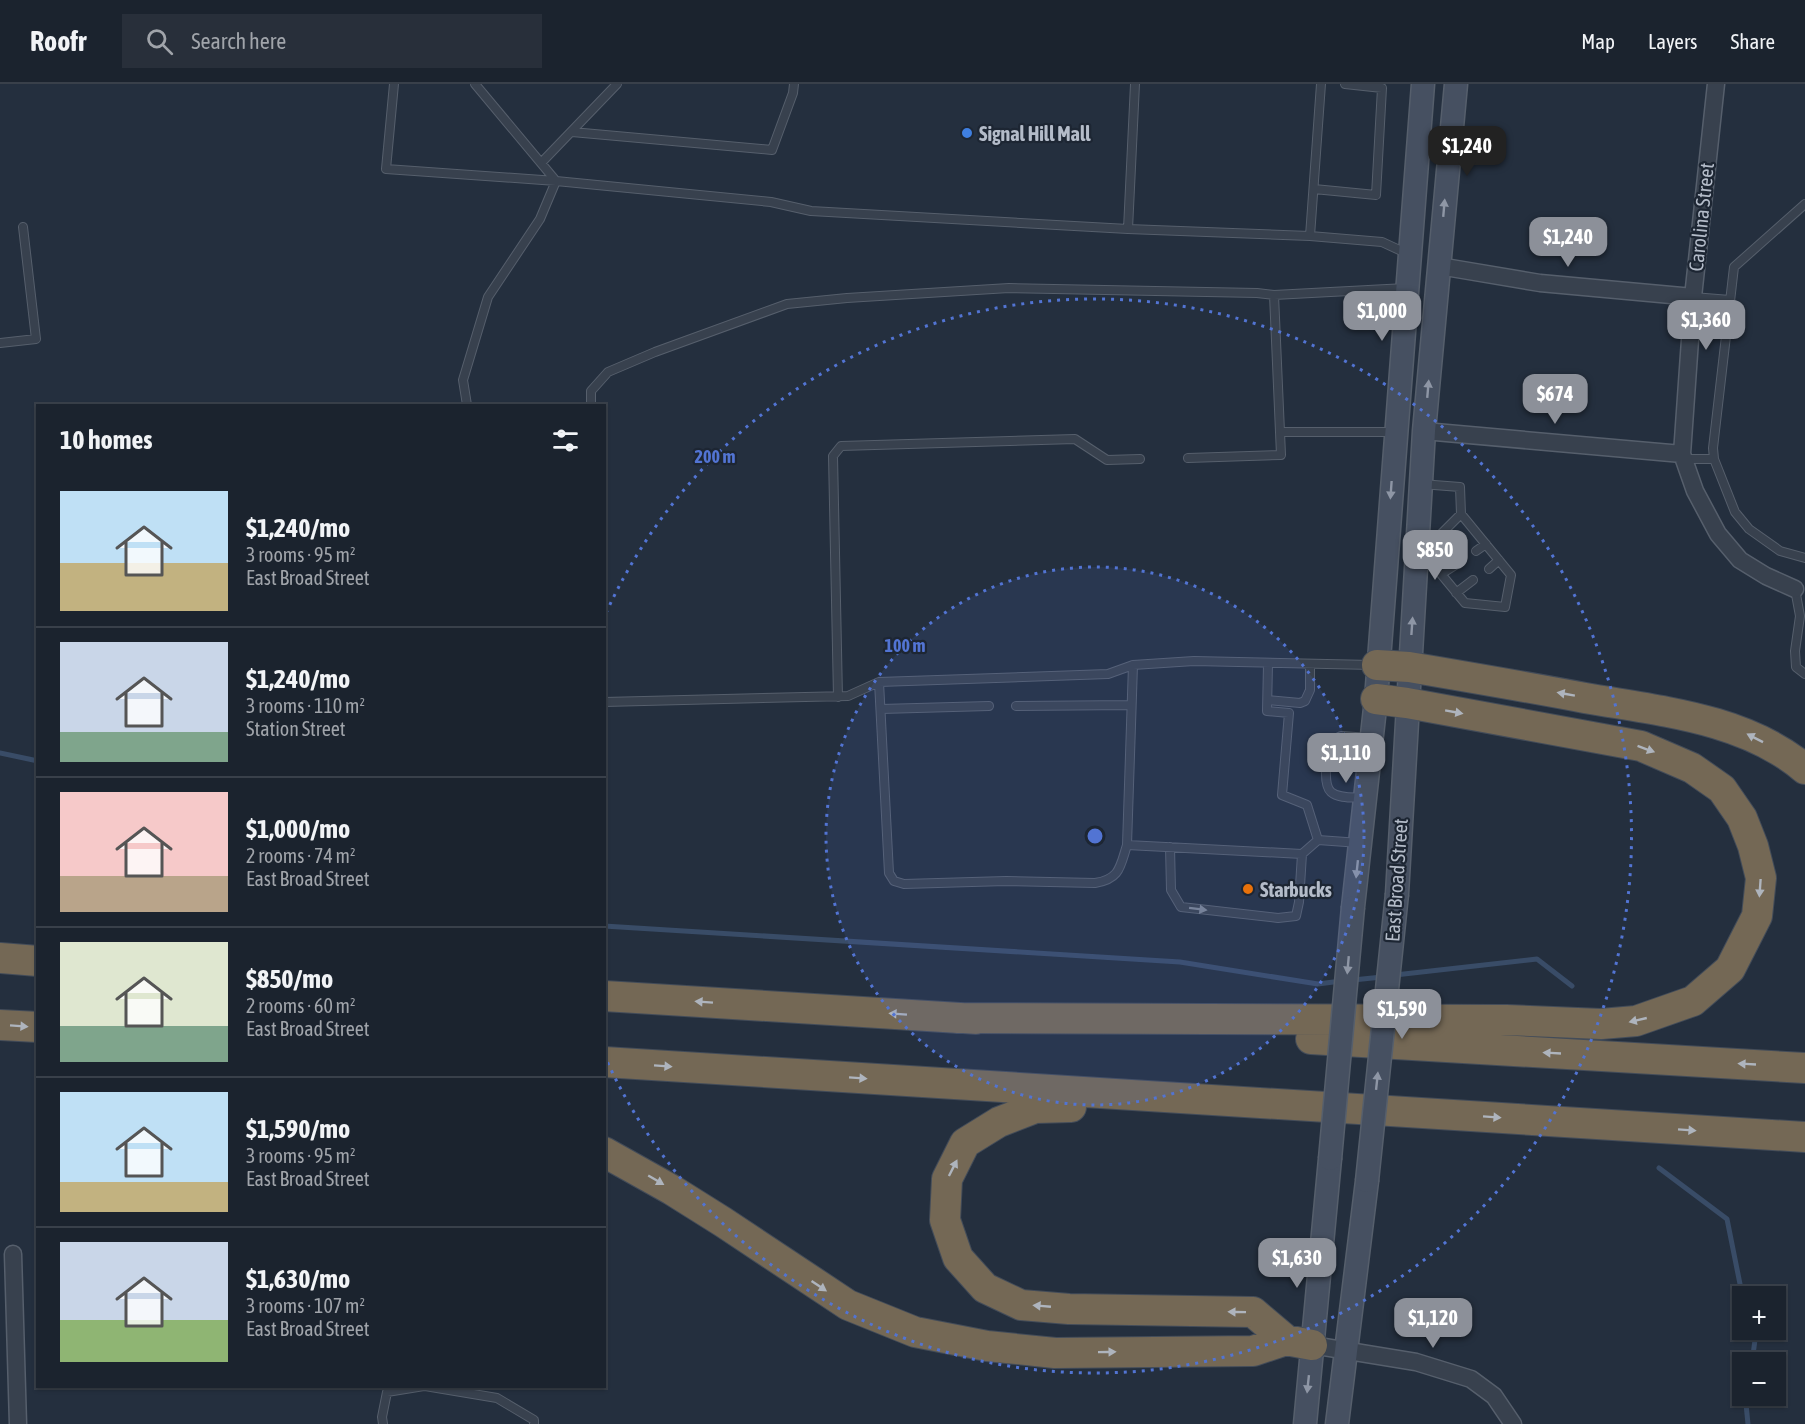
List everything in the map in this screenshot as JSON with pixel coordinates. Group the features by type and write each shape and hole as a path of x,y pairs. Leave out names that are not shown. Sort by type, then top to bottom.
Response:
{"highway":[{"path":"1377,665 1409,667 1676,714 1747,734 1789,755 1805,769"},
{"path":"957,1017 1506,1020 1601,1024 1636,1022 1693,1001 1730,969 1757,916 1761,878 1753,846 1742,818 1722,789 1692,768 1641,746 1376,699"},
{"path":"0,958 36,961"},
{"path":"606,996 1805,1068"},
{"path":"0,1025 36,1027"},
{"path":"606,1062 1805,1137"},
{"path":"1299,1342 1253,1312 1069,1309 1022,1305 985,1288 958,1258 945,1220 947,1179 965,1143 999,1122 1035,1108 1455,1115"},
{"path":"606,1153 672,1190 848,1305 915,1332 987,1346 1055,1353 1253,1351 1299,1342"}],"main road":[{"name":"East Broad Street","path":"1305,1424 1299,1342 1330,1159 1353,907 1376,699 1423,84"},
{"path":"1441,84 1437,134 1450,146"},
{"name":"East Broad Street","path":"1337,1424 1367,1181 1397,894 1424,431 1456,84"},
{"path":"1409,254 1439,266"}],"street":[{"name":"Carolina Street","path":"1716,84 1693,297 1683,457 1695,491 1718,534 1740,560 1766,576 1795,589"},
{"path":"1439,266 1540,283 1693,297"},
{"path":"1424,431 1683,457"},
{"path":"13,1254 18,1424"},
{"path":"1299,1342 1416,1362 1471,1379 1494,1396 1513,1424"}],"lane":[{"path":"394,84 387,169 556,181 771,202 811,211 1128,230 1310,236 1382,242 1409,254"},
{"path":"475,84 556,181"},
{"path":"541,163 617,84"},
{"path":"572,132 772,150 793,93 794,84"},
{"path":"1128,230 1135,84"},
{"path":"1310,236 1321,84"},
{"path":"1314,189 1376,195 1382,86 1345,84"},
{"path":"467,404 464,380 488,297 540,219 556,181"},
{"path":"1805,204 1734,267 1714,459 1735,512 1749,529 1780,552 1805,558"},
{"path":"0,343 36,339 23,227"},
{"path":"591,404 591,391 609,372 655,352 787,304 1009,288 1257,292 1274,295 1406,288"},
{"path":"1188,458 1281,455 1274,295"},
{"path":"1693,297 1730,300"},
{"path":"1280,432 1395,432"},
{"path":"838,697 834,456 841,446 1075,439 1107,460 1140,459"},
{"path":"1683,457 1714,459"},
{"path":"1421,484 1460,487 1461,514 1511,575 1505,607 1465,603 1441,574 1438,537 1461,514"},
{"path":"1476,551 1486,544"},
{"path":"1489,569 1499,560"},
{"path":"1441,574 1460,562"},
{"path":"1456,593 1473,580"},
{"path":"1795,589 1802,617 1795,651 1796,667 1805,674"},
{"path":"606,702 838,697 848,696 879,682 1108,674 1133,665 1194,661 1377,665"},
{"path":"1268,664 1267,711 1289,712 1282,795 1307,806 1318,840"},
{"path":"1268,700 1300,703 1305,701 1310,690 1310,664"},
{"path":"879,682 889,873 894,881 904,884 1006,881 1095,882 1107,881 1114,876 1120,867 1127,845 1133,665"},
{"path":"1016,706 1131,705"},
{"path":"880,709 989,706"},
{"path":"1365,798 1339,796 1331,792 1326,778 1328,748 1331,741 1341,736 1372,738"},
{"path":"1170,847 1171,890 1181,907 1278,918 1296,916 1302,854 1318,840 1360,843"},
{"path":"1127,845 1302,854"},
{"path":"383,1424 382,1417 387,1392 412,1388"},
{"path":"437,1388 497,1398 534,1420 534,1424"}],"waterway":[{"path":"0,753 36,761"},
{"path":"606,926 1180,962 1318,984 1341,981"},
{"path":"1395,975 1537,959 1572,986"},
{"path":"1353,980 1382,977"},
{"path":"1659,1168 1727,1219 1740,1286"},
{"path":"1753,1352 1755,1340"},
{"path":"1746,1406 1748,1424"}],"place":[{"name":"Signal Hill Mall","path":"967,133"},
{"name":"Starbucks","path":"1248,889"}]}
